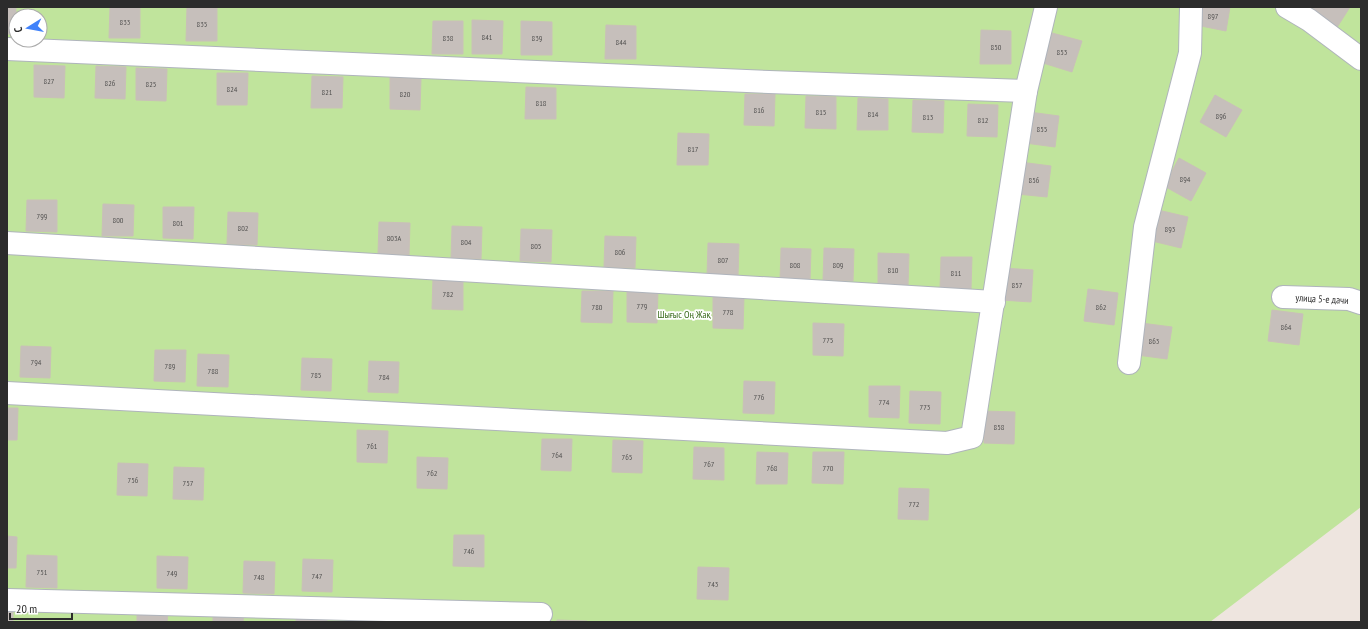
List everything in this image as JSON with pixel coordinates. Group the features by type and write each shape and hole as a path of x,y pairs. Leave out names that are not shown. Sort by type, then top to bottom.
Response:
{"street":[{"path":"7,393 947,444 972,438 1026,91 1046,7"},
{"path":"1129,363 1145,227 1190,53 1191,7"},
{"path":"1286,7 1309,20 1361,59"},
{"path":"7,49 768,82 1026,91"},
{"path":"7,243 994,302"},
{"name":"улица 5-е дачи","path":"1283,297 1349,300 1361,303"},
{"path":"7,600 541,614"}],"green space":[{"name":"Шығыс Оң Жақ","path":"7,7 1361,7 1361,507 1210,622 7,622"}],"building":[{"path":"7,7 16,7 8,8 7,34"},
{"path":"110,7 140,7 140,38 109,38"},
{"path":"187,7 217,8 217,41 186,41"},
{"path":"1199,7 1230,7 1226,31 1196,25"},
{"path":"1314,7 1350,7 1336,29 1311,12"},
{"path":"472,20 503,21 502,54 472,54"},
{"path":"433,21 463,21 463,54 432,54"},
{"path":"521,21 552,22 552,55 521,55"},
{"path":"606,25 636,26 636,59 605,59"},
{"path":"981,30 1011,31 1011,64 980,64"},
{"path":"1052,33 1082,41 1072,72 1043,63"},
{"path":"34,65 65,66 64,98 34,97"},
{"path":"96,66 126,67 125,99 95,98"},
{"path":"136,68 167,69 166,101 136,100"},
{"path":"217,73 248,73 247,105 217,105"},
{"path":"312,76 343,77 342,108 311,108"},
{"path":"390,77 421,78 420,110 390,109"},
{"path":"526,87 556,88 556,119 525,119"},
{"path":"745,94 775,94 774,126 744,125"},
{"path":"1215,95 1242,110 1226,137 1200,122"},
{"path":"806,96 836,97 836,129 805,128"},
{"path":"858,98 888,99 888,130 857,130"},
{"path":"913,100 944,101 943,133 912,132"},
{"path":"968,104 998,105 997,137 967,136"},
{"path":"1029,112 1059,116 1055,147 1025,143"},
{"path":"678,133 709,134 708,165 677,165"},
{"path":"1179,158 1206,173 1191,201 1164,186"},
{"path":"1020,162 1051,166 1047,197 1017,194"},
{"path":"27,200 57,200 57,232 26,231"},
{"path":"103,204 134,205 133,236 102,236"},
{"path":"163,207 194,207 193,239 163,238"},
{"path":"1158,210 1188,217 1181,248 1152,241"},
{"path":"228,212 258,213 257,245 227,244"},
{"path":"379,222 410,223 409,255 378,254"},
{"path":"452,226 482,227 481,259 451,258"},
{"path":"521,229 552,230 551,262 520,261"},
{"path":"605,236 636,237 635,268 604,267"},
{"path":"708,243 739,244 738,276 707,275"},
{"path":"781,248 811,249 810,281 780,280"},
{"path":"824,248 854,249 853,281 823,280"},
{"path":"878,253 909,254 908,286 878,285"},
{"path":"941,257 972,257 971,289 940,289"},
{"path":"1003,268 1033,270 1031,302 1001,300"},
{"path":"433,278 463,279 463,310 432,309"},
{"path":"1088,289 1118,293 1114,325 1084,321"},
{"path":"627,290 658,291 657,323 627,322"},
{"path":"582,291 613,291 612,323 581,322"},
{"path":"713,296 744,297 743,329 713,328"},
{"path":"1272,310 1303,314 1299,345 1268,341"},
{"path":"813,323 844,324 843,356 813,355"},
{"path":"1141,323 1172,327 1167,359 1137,355"},
{"path":"21,346 51,347 50,378 20,377"},
{"path":"155,350 186,350 185,382 154,381"},
{"path":"198,354 229,355 228,387 197,386"},
{"path":"302,358 332,359 331,391 301,390"},
{"path":"369,361 399,362 398,393 368,392"},
{"path":"744,381 775,382 774,414 743,413"},
{"path":"869,386 900,386 899,418 869,417"},
{"path":"910,391 941,392 940,424 909,423"},
{"path":"7,408 18,408 17,440 7,440"},
{"path":"984,411 1015,412 1014,444 984,443"},
{"path":"357,430 388,431 387,463 357,462"},
{"path":"542,439 572,439 571,471 541,470"},
{"path":"613,440 643,441 642,473 612,472"},
{"path":"694,447 724,448 724,480 693,479"},
{"path":"757,452 788,453 787,484 756,484"},
{"path":"813,452 844,452 843,484 812,483"},
{"path":"417,457 448,458 447,489 417,488"},
{"path":"118,463 148,464 147,496 117,495"},
{"path":"174,467 204,468 203,500 173,499"},
{"path":"899,488 929,489 928,520 898,519"},
{"path":"454,535 484,535 484,567 453,566"},
{"path":"7,536 17,537 16,568 7,568"},
{"path":"27,555 57,556 57,588 26,587"},
{"path":"157,556 188,557 187,589 157,588"},
{"path":"303,559 333,560 332,592 302,591"},
{"path":"244,561 275,562 274,594 243,593"},
{"path":"698,567 729,568 728,600 697,599"},
{"path":"7,607 13,607 13,622 7,622"},
{"path":"213,611 244,612 243,622 213,622"},
{"path":"137,612 168,613 167,622 137,622"},
{"path":"296,614 327,615 327,622 296,622"},
{"path":"347,618 378,619 378,622 347,622"},
{"path":"557,620 587,621 587,622 557,622"}]}
